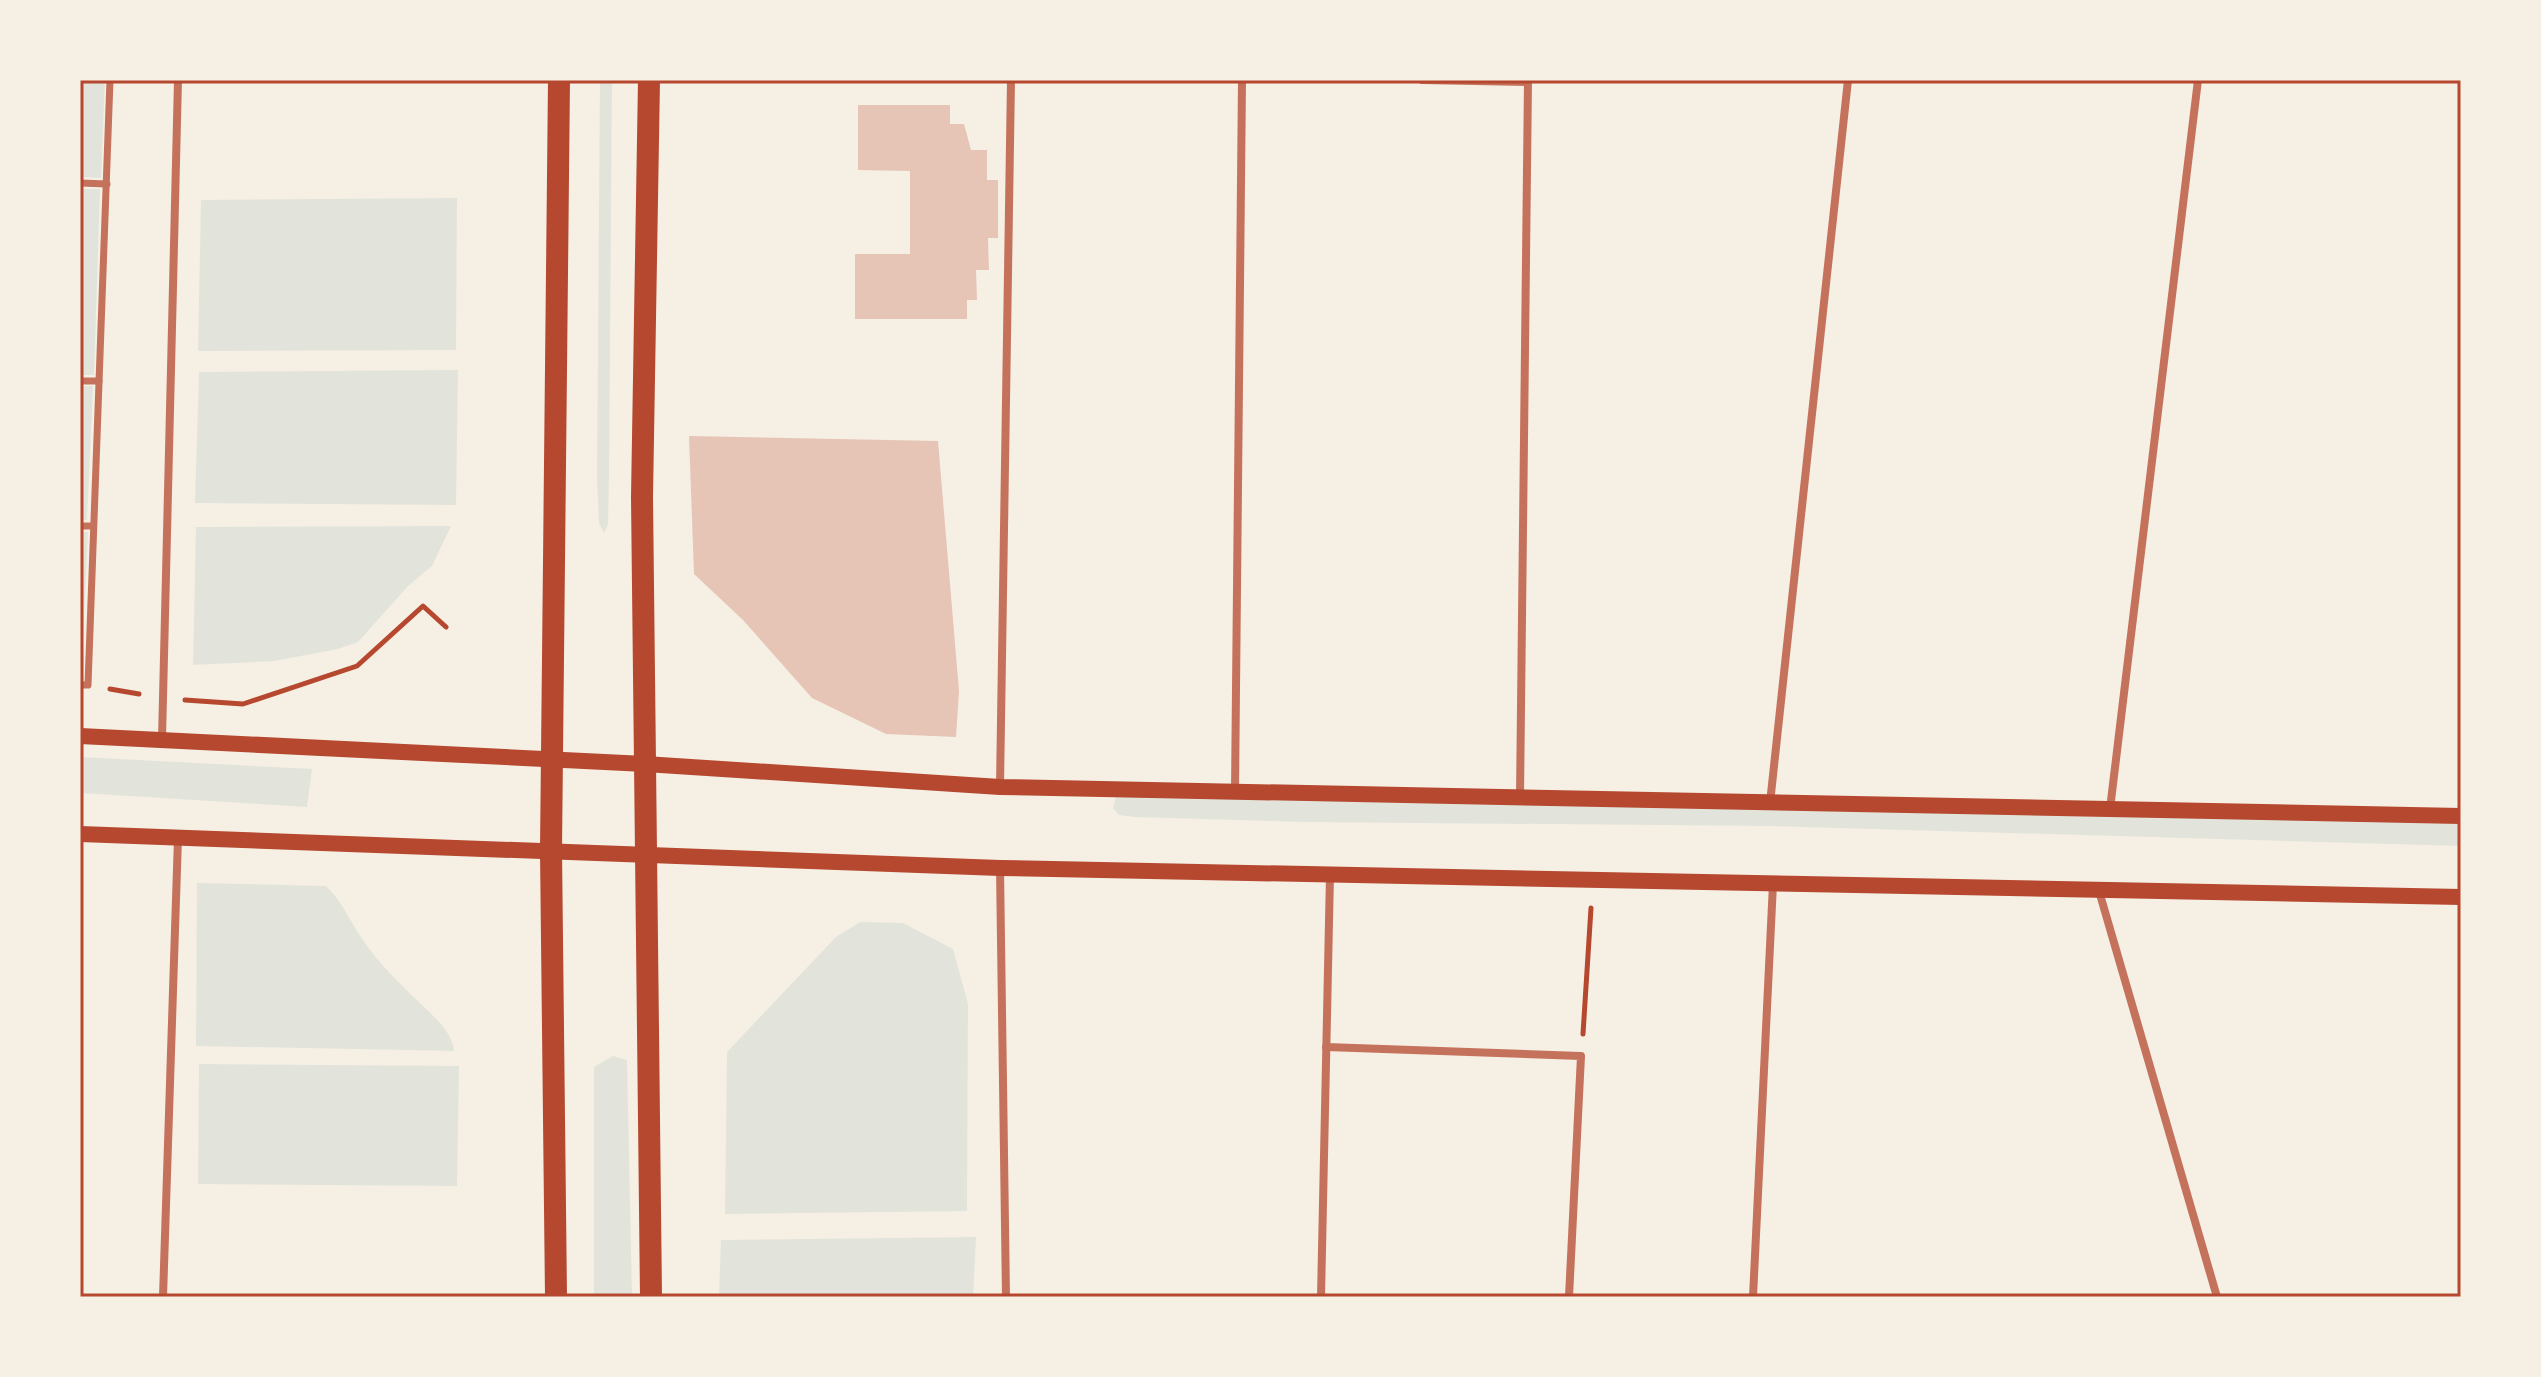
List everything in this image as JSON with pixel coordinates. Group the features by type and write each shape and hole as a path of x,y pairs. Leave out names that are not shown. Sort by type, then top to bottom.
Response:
{"highway":[{"path":"556,1297 551,759 559,80"},
{"path":"649,80 642,497 651,1297"}],"main road":[{"path":"80,736 645,764 1000,787 2461,816"},
{"path":"80,834 1000,868 2461,897"}],"street":[{"path":"84,685 110,80"},
{"path":"162,739 178,80"},
{"path":"1000,787 1011,80"},
{"path":"1235,792 1242,80"},
{"path":"1422,80 1528,81 1520,797"},
{"path":"1770,803 1848,80"},
{"path":"2110,809 2198,80"},
{"path":"80,183 107,184"},
{"path":"80,381 99,381"},
{"path":"80,526 93,526"},
{"path":"163,1297 178,837"},
{"path":"1000,868 1006,1297"},
{"path":"1321,1297 1330,874"},
{"path":"1753,1297 1773,883"},
{"path":"2099,889 2217,1297"},
{"path":"1326,1047 1581,1056 1569,1297"}],"path":[{"path":"84,685 163,699 243,704 357,666 423,606 446,627"},
{"path":"1581,1056 1593,879"}],"shaded area":[{"path":"80,80 105,80 101,178 80,177"},
{"path":"600,80 612,80 609,476 608,524 604,533 599,523 597,480"},
{"path":"80,189 100,189 94,375 80,375"},
{"path":"457,198 456,350 198,351 201,200"},
{"path":"458,370 456,505 195,503 199,372"},
{"path":"80,386 93,386 87,520 80,520"},
{"path":"451,526 432,566 408,586 358,642 338,649 274,661 193,665 196,527"},
{"path":"80,531 88,532 81,677 80,677"},
{"path":"80,757 312,769 307,807 80,793"},
{"path":"1116,797 2461,817 2461,846 1769,826 1308,822 1134,817 1119,815 1113,808"},
{"path":"197,883 326,886 374,955 443,1026 454,1051 196,1046"},
{"path":"860,922 903,923 953,949 968,1004 967,1211 725,1214 727,1052 836,937"},
{"path":"613,1056 627,1060 632,1297 594,1297 594,1067"},
{"path":"199,1064 459,1066 457,1186 198,1184"},
{"path":"976,1237 973,1297 719,1297 721,1240"}],"building":[{"path":"858,105 950,105 950,124 964,124 971,150 987,150 987,180 998,180 998,238 988,238 989,270 976,270 977,300 967,300 967,319 855,319 855,254 910,254 910,171 858,170"},
{"path":"689,436 938,441 959,691 956,737 886,734 812,698 743,620 694,574"}]}
